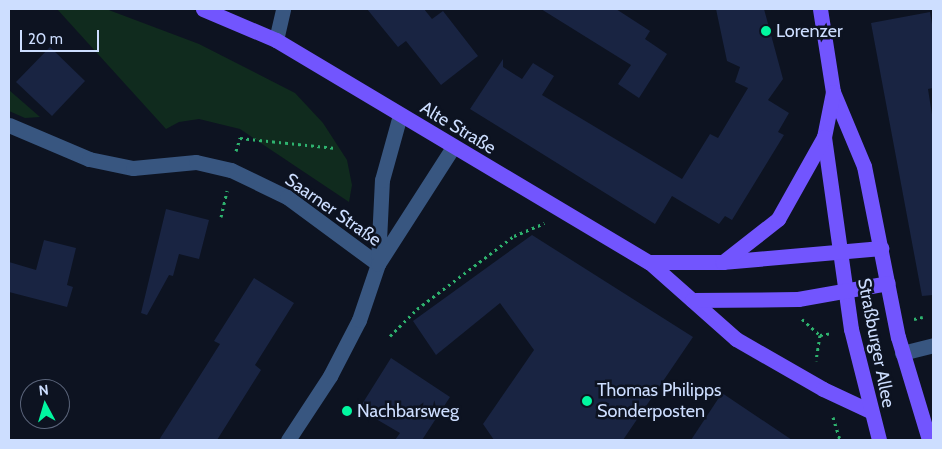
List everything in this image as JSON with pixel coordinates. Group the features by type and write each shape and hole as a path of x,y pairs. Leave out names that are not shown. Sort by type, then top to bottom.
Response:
{"main road":[{"path":"203,9 276,40"},
{"path":"722,262 778,219 824,137 833,92 820,9"},
{"name":"Alte Straße","path":"276,40 649,262 736,340 823,389 870,411"},
{"name":"Straßburger Allee","path":"833,92 864,166 902,353 929,440"},
{"name":"Straßburger Allee","path":"824,137 851,329 878,440"},
{"path":"649,262 722,262 881,248"},
{"path":"692,300 798,299 888,282"}],"street":[{"path":"276,40 283,9"},
{"path":"378,264 382,180 400,115"},
{"name":"Saarner Straße","path":"9,125 89,159 125,166 196,162 231,170 288,197 378,264"},
{"path":"288,440 330,376 359,320 378,264 453,147"},
{"path":"902,353 933,345"}],"path":[{"path":"390,336 417,309 514,236 565,213"},
{"path":"798,299 803,323 820,335 816,359 823,389"}],"green space":[{"path":"57,9 106,9 199,44 295,93 323,123 347,160 352,185 349,202 240,129 199,119 179,122 166,129"},
{"path":"9,90 40,117 25,118 9,111"}],"building":[{"path":"367,9 424,9 432,19 443,11 478,56 441,85 406,41 398,47"},
{"path":"541,9 616,9 650,31 645,39 667,54 639,98 618,84 631,65"},
{"path":"716,9 764,9 783,79 768,100 789,113 778,132 784,135 732,220 725,216 719,224 672,196 655,224 470,109 503,59 503,67 522,79 533,63 554,76 542,95 682,179 710,134 718,138 748,88 735,82 740,67 727,61"},
{"path":"930,12 933,30 933,88 928,89 933,121 933,295 922,296 871,23"},
{"path":"50,47 85,81 52,116 16,82"},
{"path":"166,209 209,220 199,259 179,254 173,276 169,275 147,315 141,313"},
{"path":"532,235 693,337 623,440 494,440 483,424 534,350 500,303 436,355 413,321"},
{"path":"44,240 76,248 67,285 73,287 67,307 9,292 9,262 36,270"},
{"path":"254,278 294,303 255,365 261,370 217,440 159,440 220,344 214,341"},
{"path":"391,358 450,397 422,440 395,440 400,433 359,409"},
{"path":"722,393 792,440 691,440"}],"place":[{"name":"Lorenzer","path":"766,31"},
{"name":"Thomas Philipps Sonderposten","path":"587,401"},
{"name":"Nachbarsweg","path":"347,411"}]}
